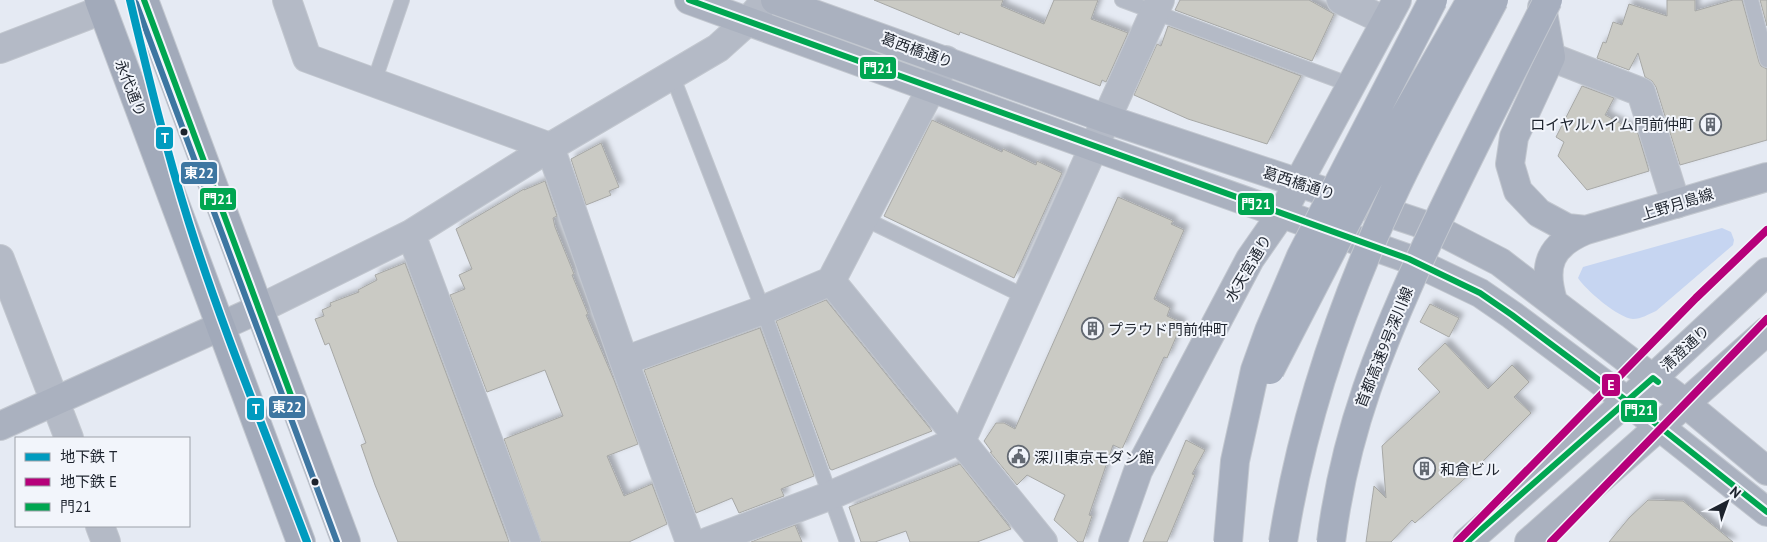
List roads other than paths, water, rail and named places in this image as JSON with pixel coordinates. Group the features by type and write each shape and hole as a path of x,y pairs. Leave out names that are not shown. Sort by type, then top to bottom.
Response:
{"highway":[{"path":"1228,542 1235,460 1255,370 1269,331 1298,263 1434,0"},
{"path":"1244,415 1277,357 1370,176 1471,0"},
{"path":"1283,542 1300,452 1328,351 1393,195 1494,0"},
{"name":"首都高速9号深川線","path":"1331,542 1342,470 1354,422 1390,325 1447,201 1545,2"}],"main road":[{"path":"144,0 346,542"},
{"name":"葛西橋通り","path":"689,0 1409,259 1480,293 1627,401 1767,512"},
{"name":"葛西橋通り","path":"776,0 1106,119 1434,228 1500,262 1653,378 1767,471"},
{"path":"1282,213 1337,196 1348,191 1363,178 1407,118 1442,53 1459,28 1490,0"},
{"path":"1545,2 1551,57 1514,137 1510,164 1518,191 1539,213 1567,228 1586,230"},
{"path":"1434,228 1545,2"},
{"name":"永代通り","path":"100,5 301,542"},
{"name":"水天宮通り","path":"1113,542 1138,471 1250,259 1282,213 1391,11"},
{"name":"上野月島線","path":"1586,230 1767,176"},
{"path":"1553,301 1547,272 1552,258 1566,240 1586,230"},
{"name":"清澄通り","path":"1467,542 1653,378 1767,272"},
{"path":"0,426 259,309"},
{"path":"1529,542 1767,331"}],"street":[{"path":"287,0 307,58 550,147"},
{"path":"259,309 411,234 550,147 718,48 748,21 766,0"},
{"path":"1340,0 1391,11"},
{"path":"0,48 100,5"},
{"path":"707,542 829,496 962,439 1157,6"},
{"path":"1551,57 1641,92 1676,204"},
{"path":"624,361 763,310 831,281 946,60"},
{"path":"550,147 624,361 690,542"},
{"path":"411,234 526,542"},
{"path":"0,260 69,437"},
{"path":"831,281 962,439 1044,542"},
{"path":"100,527 106,542"}],"lane":[{"path":"374,82 402,0"},
{"path":"1122,0 1157,6 1351,85"},
{"path":"1751,0 1767,60"},
{"path":"672,75 763,310 829,496 848,542"},
{"path":"863,218 1026,297"}],"metro line":[{"name":"T","path":"130,0 165,140 202,263 307,542"},
{"name":"E","path":"1457,542 1696,298 1767,230"},
{"name":"E","path":"1551,542 1767,319"}],"place":[{"name":"ロイヤルハイム門前仲町","path":"1710,124"},
{"name":"プラウド門前仲町","path":"1092,329"},
{"name":"深川東京モダン館","path":"1018,457"},
{"name":"和倉ビル","path":"1424,469"}]}
